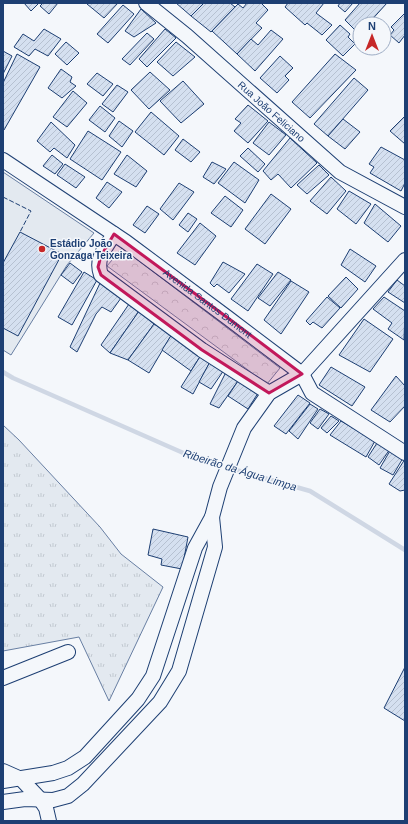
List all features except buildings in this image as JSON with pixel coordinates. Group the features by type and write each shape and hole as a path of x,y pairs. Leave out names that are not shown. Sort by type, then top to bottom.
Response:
{"street":[{"name":"Rua João Feliciano","path":"146,3 187,36 340,172 405,207"},
{"name":"Avenida Santos Dumont","path":"3,160 114,234 302,374 312,394 405,453"},
{"path":"114,234 101,256 98,267 101,275 202,350 269,393"},
{"path":"3,781 53,773 68,768 85,757 138,699 153,676 195,548 212,517 220,487 244,428 269,393 302,374 405,260"},
{"path":"3,802 40,798 53,800 68,796 83,784 160,702 179,670 215,547 212,517"},
{"path":"3,678 68,652"},
{"path":"3,771 21,779 40,798 46,808 48,821"}],"highlighted area":[{"path":"114,234 228,318 302,374 269,393 202,350 101,275 98,267 101,256"}],"green space":[{"name":"Estádio João Gonzaga Teixeira","path":"3,172 94,233 67,265 11,355 3,350"},
{"path":"122,248 280,368 267,384 107,266"},
{"path":"3,425 19,440 100,527 121,554 163,587 109,701 79,637 3,651"}],"waterway":[{"name":"Ribeirão da Água Limpa","path":"3,372 13,378 197,459 310,491 405,550"}],"fence":[{"path":"3,197 31,211 20,232"}],"place":[{"name":"Estádio João Gonzaga Teixeira","path":"42,249"}]}
